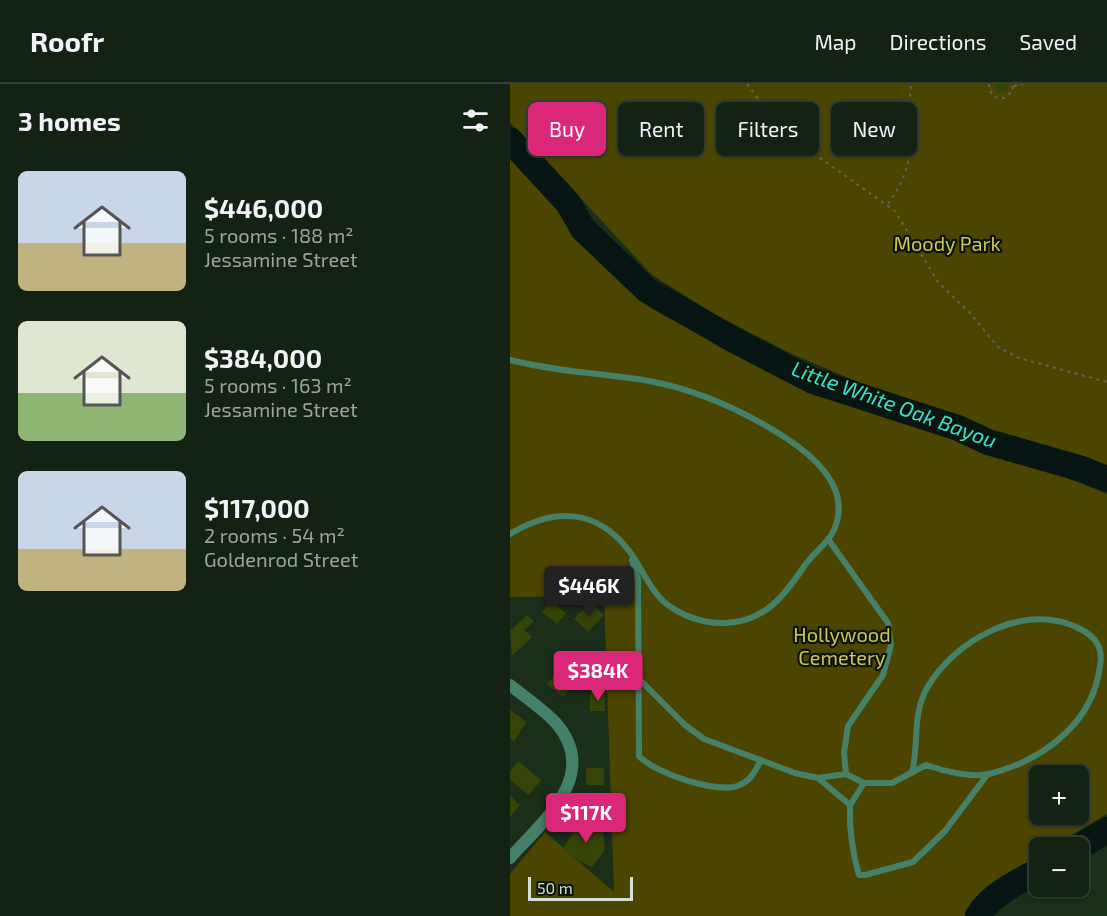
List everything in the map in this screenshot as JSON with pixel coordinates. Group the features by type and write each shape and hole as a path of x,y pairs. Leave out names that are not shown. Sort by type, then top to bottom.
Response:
{"street":[{"path":"510,685 555,722 566,736 573,767 568,789 510,858"}],"lane":[{"path":"510,360 557,371 605,375 676,388 721,404 768,427 812,458 830,476 835,488 837,512 836,524 828,539 818,548 779,602 756,616 727,623 697,620 662,600 629,551 602,526 571,516 543,518 510,534"},
{"path":"828,539 888,623 891,645 884,675 848,726 844,753 846,774"},
{"path":"629,551 638,579 638,751 647,764 690,780 725,788 746,782 761,760"},
{"path":"818,778 846,774 864,783 892,783 926,765 947,771 987,775 1035,755 1051,746 1081,716 1092,696 1100,661 1098,646 1087,632 1062,621 1034,620 992,631 952,656 934,677 920,704 912,772"},
{"path":"638,678 685,725 704,739 818,778 850,805"},
{"path":"864,783 850,805 849,835 860,875 887,871 913,862 930,847 987,775"}],"path":[{"path":"747,84 782,131 835,170 888,204 908,229 938,282 970,313 998,347 1020,358 1107,382"},
{"path":"888,204 906,173 910,158 911,84"},
{"path":"989,84 988,89 994,97 1004,98 1012,92 1013,85 1023,84"}],"green space":[{"name":"Moody Park","path":"510,84 1107,84 1107,468 1026,443 860,383 790,353 716,315 652,275 542,156 606,156 606,102 528,102 528,141 510,122"},
{"name":"Hollywood Cemetery","path":"510,157 604,265 638,298 659,313 746,358 847,401 1004,455 1107,494 1107,814 1089,825 1089,765 1029,765 1029,825 1088,825 1068,837 1029,837 1029,861 975,901 967,916 510,916 510,874 545,832 614,892 604,596 510,597"}],"building":[{"path":"994,84 1009,84 1008,90 997,93"},
{"path":"551,601 566,613 557,624 542,612"},
{"path":"590,602 604,615 588,632 574,619"},
{"path":"527,615 534,621 524,630 532,637 512,656 510,631"},
{"path":"571,655 587,668 563,697 547,684"},
{"path":"590,692 605,692 605,711 590,711"},
{"path":"510,710 527,722 514,741 510,738"},
{"path":"518,761 541,780 529,795 510,780 510,771"},
{"path":"586,768 604,768 604,785 586,785"},
{"path":"510,796 520,805 510,817"},
{"path":"587,819 603,832 605,850 592,867 579,861 563,848 577,827"}],"waterway":[{"name":"Little White Oak Bayou","path":"510,140 568,203 583,229 647,290 732,339 813,381 958,428 988,442 1082,469 1107,479"},
{"name":"Little White Oak Bayou","path":"1089,841 1107,830"},
{"name":"Little White Oak Bayou","path":"978,916 997,895 1029,876"}]}
